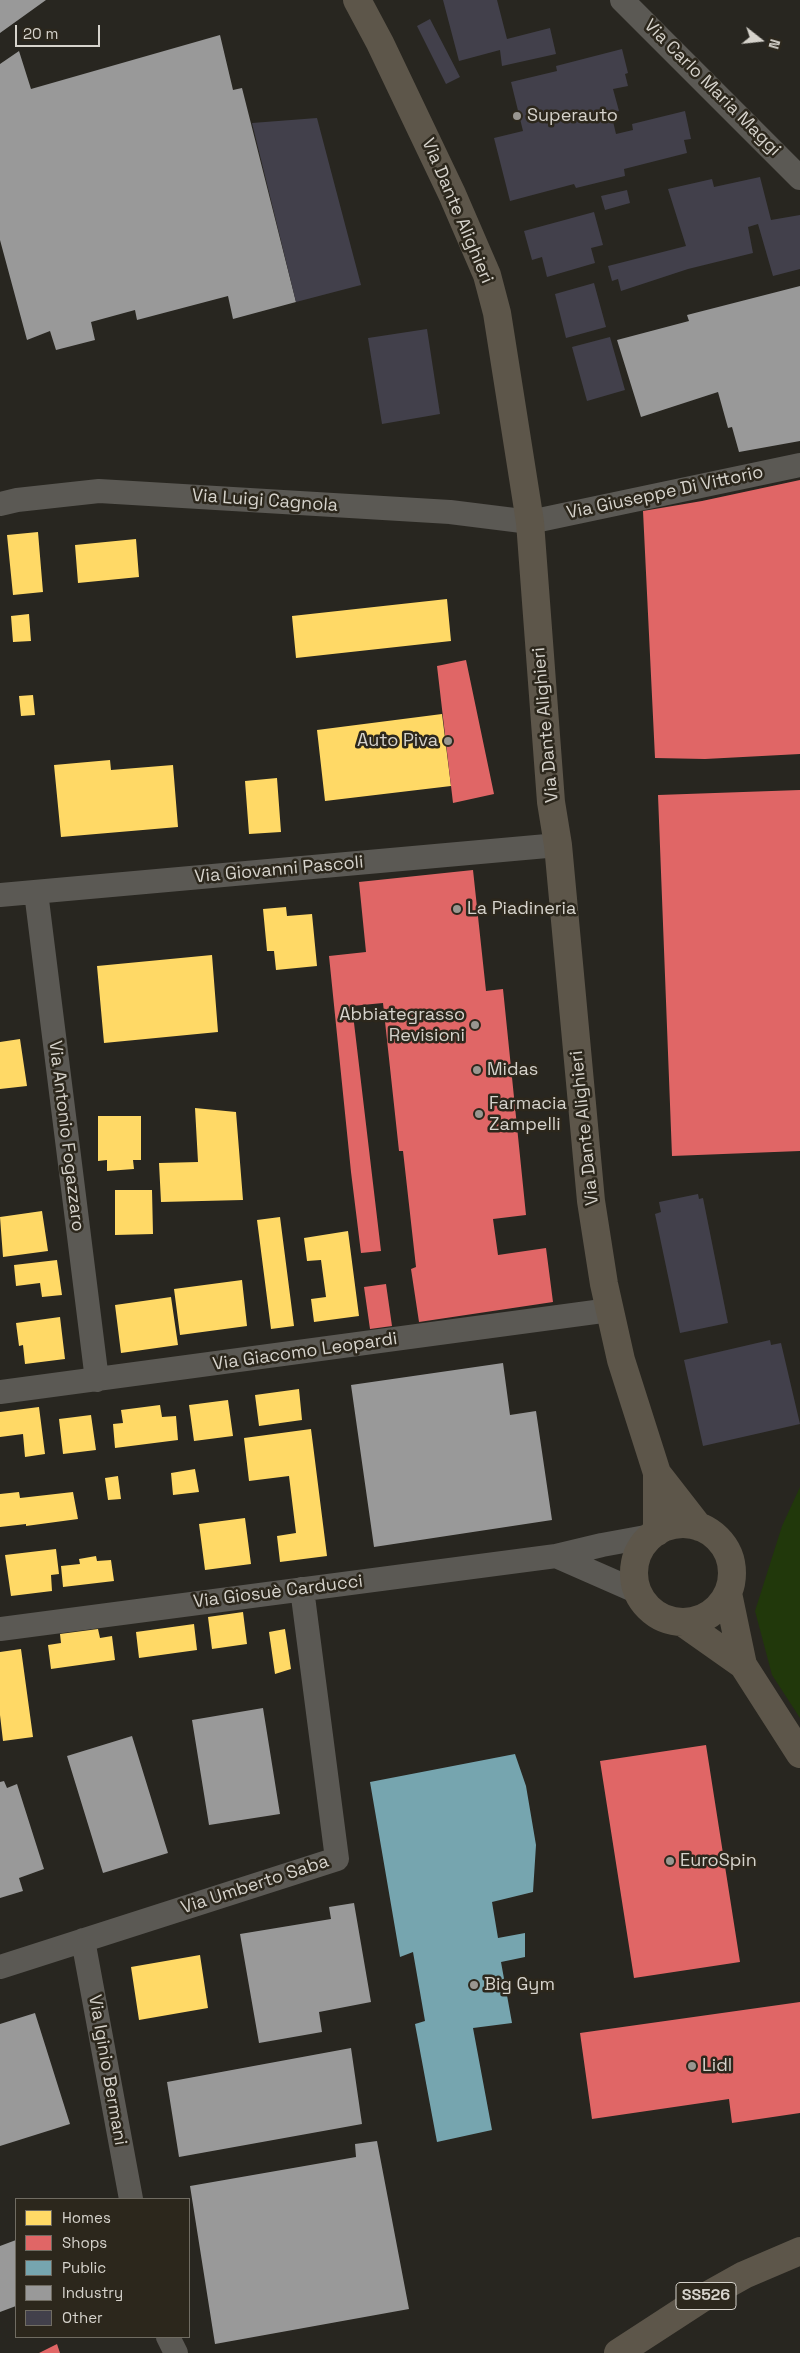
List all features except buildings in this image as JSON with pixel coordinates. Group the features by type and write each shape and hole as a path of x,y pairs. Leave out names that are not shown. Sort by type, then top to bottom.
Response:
{"main road":[{"name":"Via Dante Alighieri","path":"357,0 380,43 433,154 487,275 497,312 530,522 551,802 558,845 591,1201 610,1310 621,1360 657,1473 699,1527"},
{"name":"Via Dante Alighieri","path":"654,1534 657,1473"},
{"path":"682,1622 706,1617 719,1607 728,1593 732,1576 730,1560 725,1548 711,1533 699,1527 680,1525 654,1534 642,1548 636,1562 634,1576 638,1592 646,1606 659,1616 682,1622 743,1665"},
{"path":"728,1593 743,1665 800,1754"},
{"name":"SS526","path":"618,2353 701,2299 744,2276 800,2251"}],"street":[{"name":"Via Carlo Maria Maggi","path":"622,0 800,178"},
{"name":"Via Giuseppe Di Vittorio","path":"530,522 800,465"},
{"name":"Via Luigi Cagnola","path":"0,504 16,500 99,490 450,512 530,522"},
{"name":"Via Giovanni Pascoli","path":"0,895 558,845"},
{"name":"Via Antonio Fogazzaro","path":"36,892 97,1380"},
{"name":"Via Giacomo Leopardi","path":"0,1392 610,1310"},
{"name":"Via Giosuè Carducci","path":"0,1629 556,1556 654,1534"},
{"path":"556,1556 638,1592"},
{"name":"Via Umberto Saba","path":"0,1967 337,1859 302,1589"},
{"name":"Via Iginio Bermani","path":"83,1940 131,2198"},
{"path":"168,2338 176,2353"}],"green space":[{"path":"800,1487 800,1718 772,1675 755,1611 782,1526"}],"place":[{"name":"Superauto","path":"517,116"},
{"name":"Auto Piva","path":"448,741"},
{"name":"La Piadineria","path":"457,909"},
{"name":"Abbiategrasso Revisioni","path":"475,1025"},
{"name":"Midas","path":"477,1070"},
{"name":"Farmacia Zampelli","path":"479,1114"},
{"name":"EuroSpin","path":"670,1861"},
{"name":"Big Gym","path":"474,1985"},
{"name":"Lidl","path":"692,2066"}]}
